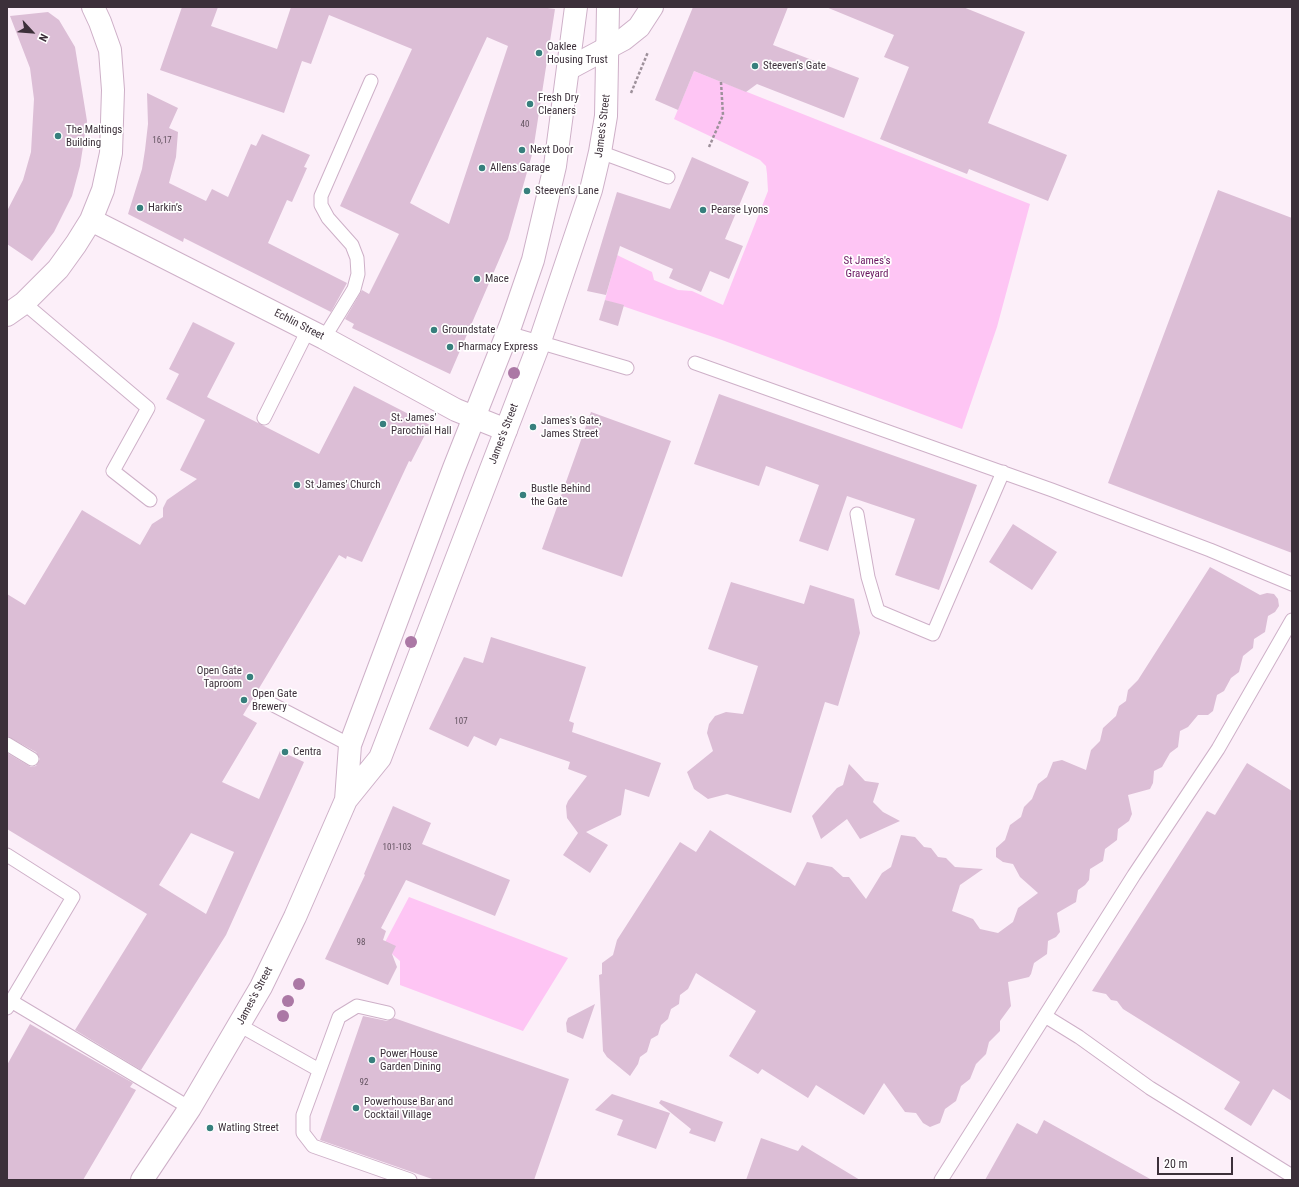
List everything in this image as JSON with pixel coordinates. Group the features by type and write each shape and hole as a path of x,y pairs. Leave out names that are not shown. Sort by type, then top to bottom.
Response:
{"main road":[{"path":"16,309 58,269 91,220 103,190 111,153 113,90 110,50 93,7"},
{"name":"James's Street","path":"346,800 350,745 474,418 508,333 533,260 545,215 555,166 576,7"},
{"name":"James's Street","path":"142,1180 190,1108 261,987 295,917 346,800 380,758 539,344 591,190 600,152 606,116 608,7"},
{"path":"568,69 624,40 638,27 652,7"},
{"name":"Echlin Street","path":"91,220 316,334 474,418 506,430"}],"lane":[{"path":"264,418 316,334 354,289 358,274 357,258 352,245 328,218 321,205 321,196 371,81"},
{"path":"600,152 668,177"},
{"path":"16,309 148,408 113,471 150,500"},
{"path":"508,333 539,344 627,368"},
{"path":"695,363 1003,472 1210,550 1292,584"},
{"path":"857,514 868,577 878,611 933,634 1003,472"},
{"path":"941,1180 1134,875 1218,749 1292,620"},
{"path":"262,699 350,745"},
{"path":"7,744 32,759"},
{"path":"7,855 73,896 9,1005 190,1108"},
{"path":"388,1013 357,1006 339,1017 303,1115 303,1133 313,1146 410,1180"},
{"path":"1046,1016 1079,1037 1150,1088 1292,1176"},
{"path":"239,1025 319,1070"}],"path":[{"path":"631,95 650,48"},
{"path":"709,147 723,114 721,82"}],"green space":[{"name":"St James's Graveyard","path":"694,71 1030,204 997,327 962,429 722,340 605,300 617,255 652,272 654,280 678,290 692,291 723,305 768,191 766,166 760,160 674,119"},
{"path":"409,897 568,958 523,1031 400,985 400,961 383,946"}],"building":[{"path":"182,7 218,7 211,26 277,49 291,7 540,7 555,9 533,151 508,239 450,374 352,328 354,324 345,319 362,290 369,294 399,234 340,206 412,49 329,15 311,64 302,61 284,113 160,70","holes":["487,37 508,46 449,224 410,203"]},
{"name":"Steeven's Gate","path":"693,7 788,7 773,45 859,78 844,118 757,84 746,92 694,71 678,110 655,100"},
{"path":"826,7 963,7 1025,32 988,123 1067,155 1048,201 969,169 967,174 880,139 909,67 884,57 894,35"},
{"name":"The Maltings Building","path":"48,12 59,20 75,47 87,121 80,166 72,196 54,232 32,261 7,244 7,211 23,180 31,152 34,99 30,68 10,16"},
{"path":"147,93 178,108 169,128 178,132 176,157 169,183 206,201 212,189 228,197 251,144 256,146 262,134 310,155 304,167 307,168 292,202 287,200 268,243 347,283 331,312 184,238 183,242 128,214 142,169 145,150 148,124"},
{"name":"Pearse Lyons","path":"692,157 749,182 725,239 743,246 729,279 710,271 701,292 669,278 673,269 620,246 606,295 587,291 617,192 670,209"},
{"path":"1218,190 1292,218 1292,553 1108,483"},
{"path":"605,300 624,305 618,326 599,320"},
{"path":"193,322 235,343 207,397 319,454 354,386 430,425 411,462 409,461 362,562 347,556 346,559 339,555 243,715 257,723 222,782 259,799 280,751 304,762 226,935 141,1070 75,1030 147,914 7,829 7,753 31,767 36,766 40,759 36,752 7,736 7,594 25,605 82,510 140,545 152,524 163,517 163,508 167,500 197,479 180,470 205,420 166,399 179,374 169,369","holes":["191,833 234,852 206,914 159,885"]},
{"path":"719,394 977,485 939,590 895,575 915,519 847,496 828,551 799,541 819,485 766,466 759,486 694,464"},
{"path":"591,412 671,441 622,577 542,549"},
{"path":"1013,524 1057,552 1032,590 989,562"},
{"path":"1210,567 1260,595 1267,593 1274,594 1278,599 1279,606 1275,612 1268,616 1265,632 1254,639 1253,648 1243,656 1239,672 1231,678 1224,691 1217,695 1213,711 1208,715 1198,715 1188,727 1180,731 1178,747 1170,753 1162,767 1154,771 1153,783 1150,789 1128,795 1132,814 1129,821 1118,829 1117,840 1105,849 1103,861 1090,869 1089,880 1078,890 1076,902 1057,913 1060,932 1056,937 1048,941 1047,954 1034,963 1029,977 1008,982 1011,1006 1000,1021 1000,1031 989,1042 986,1054 976,1064 970,1079 961,1086 956,1101 945,1109 940,1123 930,1127 923,1123 916,1113 905,1112 884,1083 864,1115 816,1085 808,1098 762,1069 758,1074 729,1056 756,1011 696,973 688,989 680,995 679,1004 671,1009 668,1019 661,1025 658,1035 651,1039 647,1052 640,1057 638,1064 630,1076 607,1057 603,1051 599,975 602,974 602,963 613,955 617,940 680,842 696,852 710,830 795,886 807,862 832,867 843,877 849,877 866,899 882,873 891,867 901,835 915,837 924,847 931,848 938,857 946,858 955,867 983,869 960,885 952,911 973,919 980,929 998,933 1013,922 1018,908 1038,893 1020,877 1013,864 1003,862 996,857 996,848 1005,840 1010,825 1021,817 1024,807 1032,799 1038,784 1047,777 1053,762 1062,760 1086,770 1091,750 1100,741 1103,728 1116,716 1119,706 1126,701 1128,690 1138,680"},
{"path":"731,582 804,604 810,585 854,599 860,633 838,706 825,702 791,813 727,794 708,799 694,789 687,772 713,751 707,733 709,724 715,716 726,712 743,714 758,666 708,649"},
{"path":"491,637 586,667 569,721 574,723 572,732 661,763 649,797 625,789 621,815 586,832 608,845 590,873 563,855 578,833 567,818 566,806 568,801 587,776 568,769 570,762 500,738 496,746 474,736 468,747 429,729 464,657 483,663"},
{"path":"1247,763 1292,791 1292,1101 1273,1089 1251,1126 1224,1109 1240,1082 1123,1009 1117,1001 1111,1000 1106,994 1092,991 1207,811 1215,815"},
{"path":"849,764 865,781 879,783 873,802 883,812 900,821 860,839 847,819 821,839 812,816 837,788 843,785"},
{"path":"393,806 431,823 422,844 510,880 495,916 406,880 381,928 386,931 383,940 396,946 392,954 397,967 388,985 325,959 365,875 364,874"},
{"path":"595,1004 583,1039 567,1032 566,1023 568,1018"},
{"path":"363,1016 387,1021 394,1018 569,1079 534,1180 435,1180 320,1140"},
{"path":"30,1024 133,1083 130,1087 136,1090 83,1180 7,1180 7,1065"},
{"path":"612,1094 670,1113 656,1149 617,1135 623,1120 595,1110"},
{"path":"661,1100 723,1122 715,1142 689,1133 691,1129 659,1103"},
{"path":"1044,1120 1152,1180 985,1180 1017,1123 1037,1134"},
{"path":"761,1138 798,1151 802,1145 860,1180 746,1180"}],"place":[{"name":"Oaklee Housing Trust","path":"539,53"},
{"name":"Steeven's Gate","path":"755,66"},
{"name":"Fresh Dry Cleaners","path":"530,104"},
{"name":"The Maltings Building","path":"58,136"},
{"name":"Next Door","path":"522,150"},
{"name":"Allens Garage","path":"482,168"},
{"name":"Steeven's Lane","path":"527,191"},
{"name":"Harkin’s","path":"140,208"},
{"name":"Pearse Lyons","path":"703,210"},
{"name":"Mace","path":"477,279"},
{"name":"Groundstate","path":"434,330"},
{"name":"Pharmacy Express","path":"450,347"},
{"name":"St. James' Parochial Hall","path":"383,424"},
{"name":"James's Gate, James Street","path":"533,427"},
{"name":"St James' Church","path":"297,485"},
{"name":"Bustle Behind the Gate","path":"523,495"},
{"name":"Open Gate Taproom","path":"250,677"},
{"name":"Open Gate Brewery","path":"244,700"},
{"name":"Centra","path":"285,752"},
{"name":"Power House Garden Dining","path":"372,1060"},
{"name":"Powerhouse Bar and Cocktail Village","path":"356,1108"},
{"name":"Watling Street","path":"210,1128"}]}
